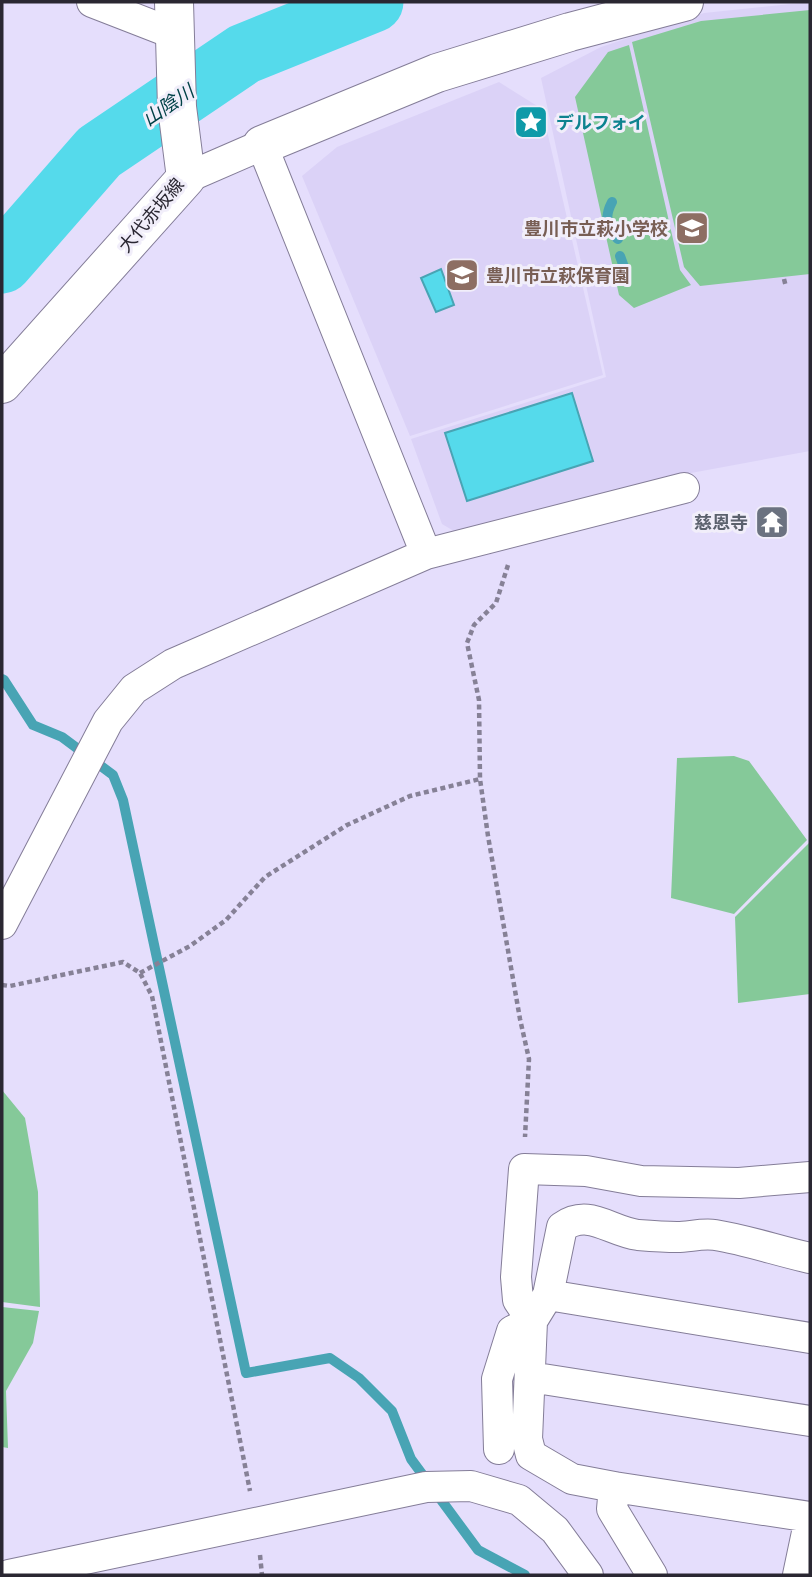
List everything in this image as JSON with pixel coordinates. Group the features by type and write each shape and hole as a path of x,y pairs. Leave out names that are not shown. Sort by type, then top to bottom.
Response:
{"street":[{"path":"92,2 176,18"},
{"path":"186,178 437,73 569,32 684,2"},
{"name":"大代赤坂線","path":"2,384 186,178 177,107 176,18"},
{"path":"262,145 426,554"},
{"path":"2,924 108,721 134,689 173,664 426,554 684,488"},
{"path":"532,1321 518,1300 516,1277 524,1169 586,1171 641,1181 739,1183 810,1177"},
{"path":"798,1575 810,1518 572,1479 531,1455 527,1439 532,1321 548,1295 562,1227 573,1219 588,1218 636,1234 675,1237 711,1234 810,1258"},
{"path":"548,1295 810,1338"},
{"path":"499,1449 497,1379 512,1331 532,1321"},
{"path":"530,1377 810,1421"},
{"path":"9,1575 426,1487 471,1486 519,1500 555,1530 588,1575"},
{"path":"614,1487 612,1509 652,1575"}],"path":[{"path":"784,279 786,286"},
{"path":"509,561 496,603 474,625 467,643 479,700 480,779 529,1059 524,1169"},
{"path":"141,973 190,946 226,920 265,877 347,825 410,796 480,779"},
{"path":"2,985 10,986 123,962 141,973 152,996 256,1523"}],"shaded area":[{"name":"豊川市立萩小学校","path":"810,2 810,451 691,473 464,537 442,524 411,439 606,377 541,78 601,47 704,13"},
{"name":"豊川市立萩保育園","path":"499,82 542,109 603,375 410,436 302,176 337,147"}],"green space":[{"path":"810,10 810,274 700,286 684,267 632,42 701,21"},
{"path":"629,45 680,270 691,285 634,308 619,295 575,97 608,52"},
{"path":"734,756 749,761 807,840 734,914 671,898 677,758"},
{"path":"810,842 810,994 738,1003 735,917"},
{"path":"2,1090 25,1118 38,1192 40,1307 2,1302"},
{"path":"2,1307 39,1311 33,1343 6,1391 8,1448 2,1447"}],"water":[{"path":"441,269 454,305 436,312 421,278"},
{"path":"572,393 593,461 467,501 445,433"}],"waterway":[{"name":"山陰川","path":"2,263 99,152 244,54 373,2"},
{"path":"612,202 608,222 618,239"},
{"path":"620,256 624,267"},
{"path":"2,679 33,725 62,737 113,775 123,800 246,1373 330,1358 359,1378 392,1411 411,1459 478,1550 525,1575"}],"place":[{"name":"デルフォイ","path":"531,122"},
{"name":"豊川市立萩小学校","path":"692,228"},
{"name":"豊川市立萩保育園","path":"462,275"},
{"name":"慈恩寺","path":"772,522"}]}
